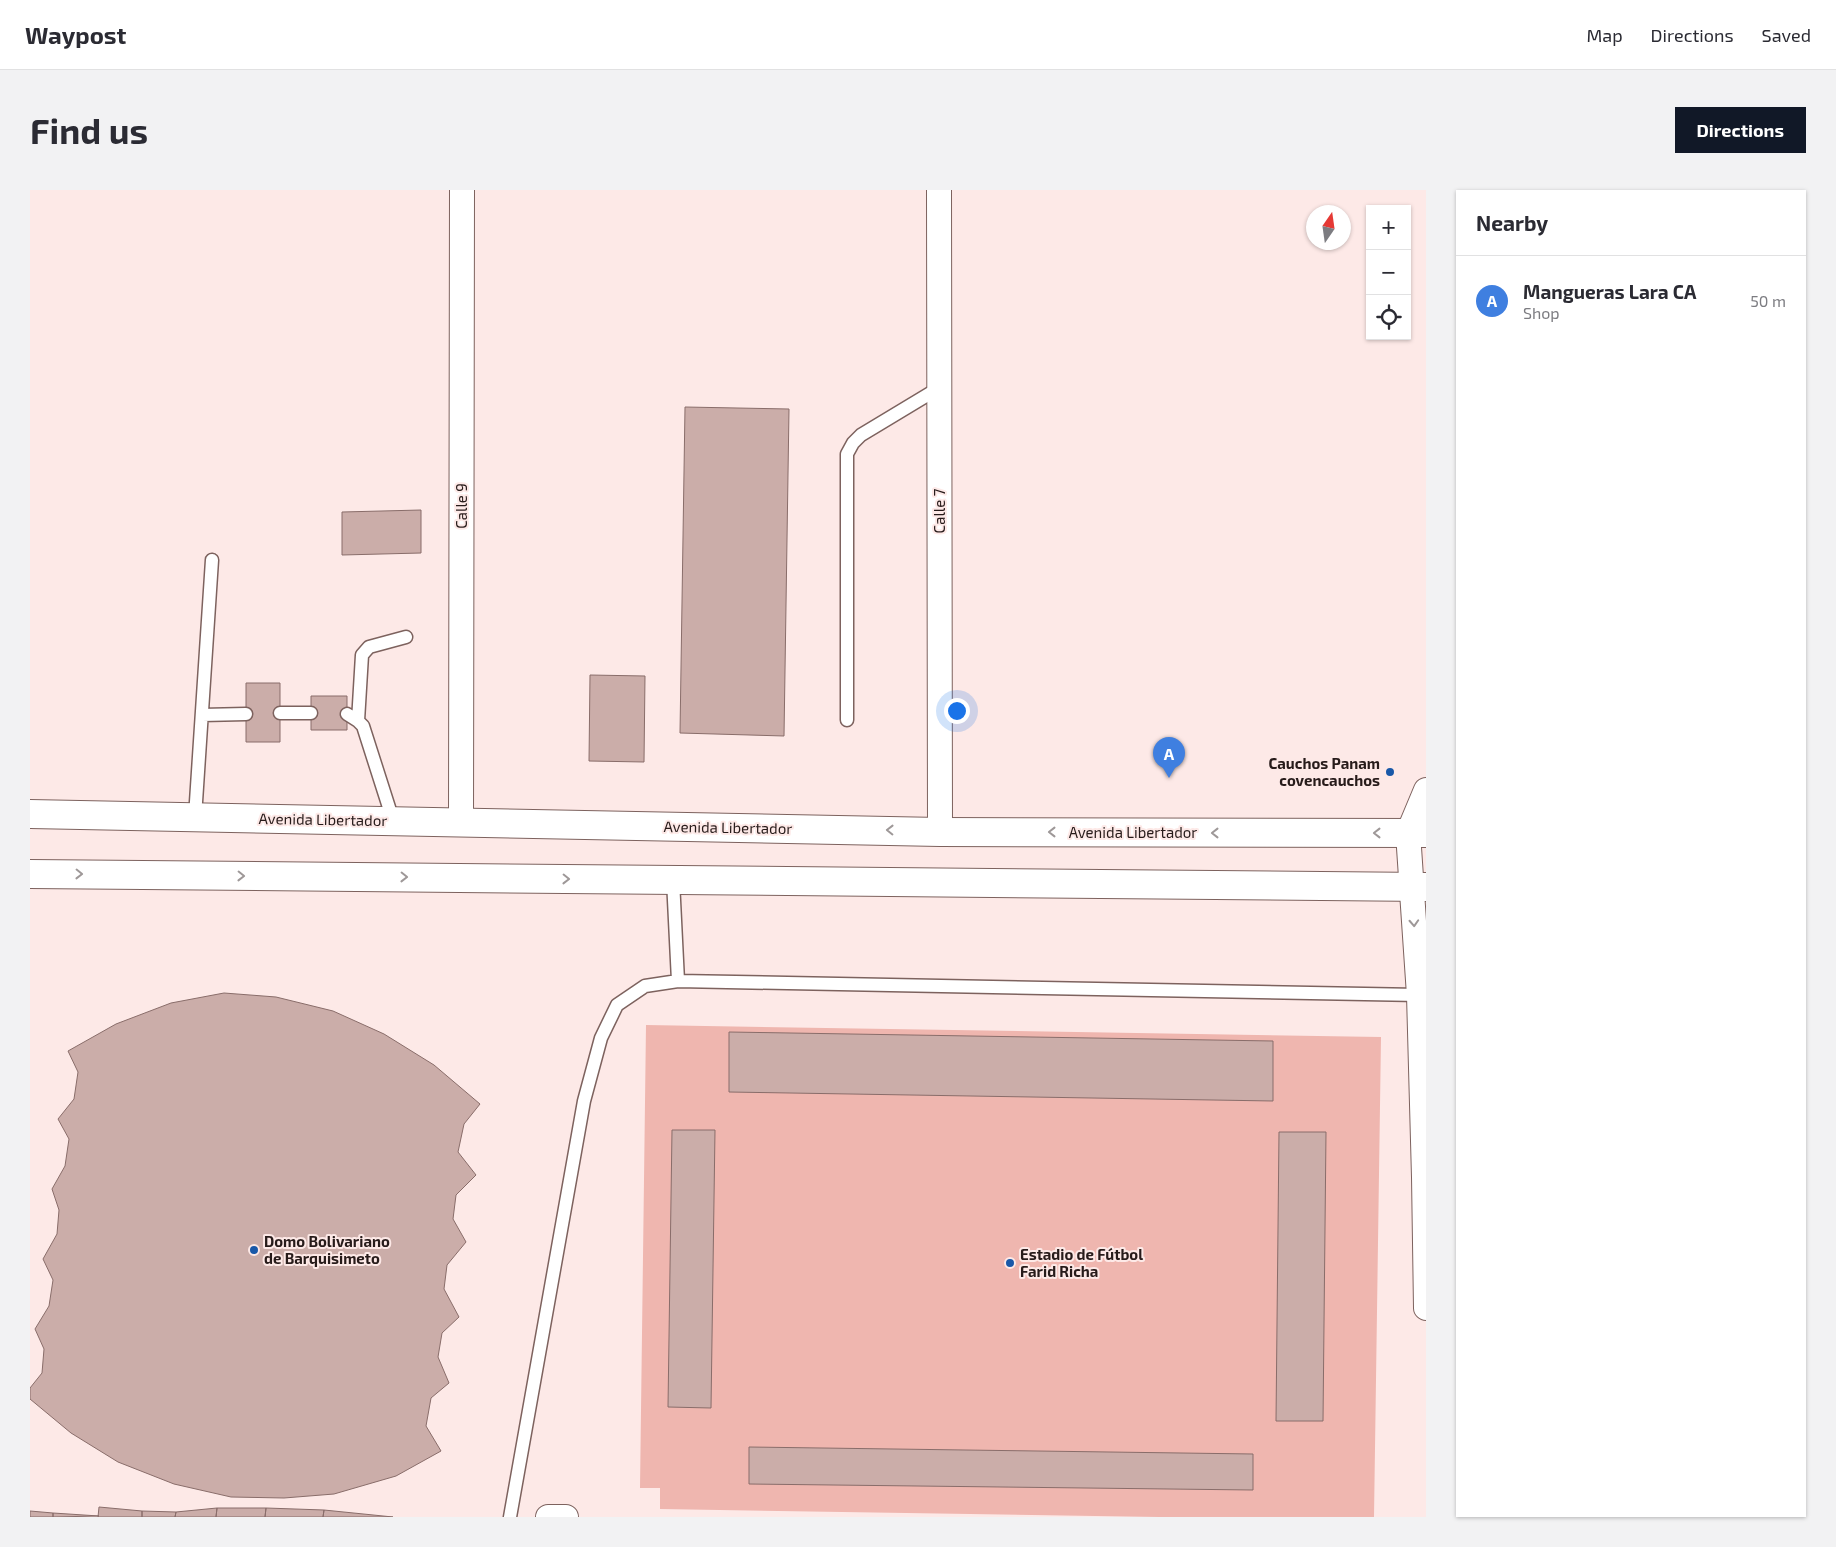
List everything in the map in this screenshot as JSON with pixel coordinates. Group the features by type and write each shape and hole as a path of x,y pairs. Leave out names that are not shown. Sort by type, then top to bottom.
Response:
{"main road":[{"name":"Avenida Libertador","path":"30,814 460,821 940,832 1417,833"},
{"path":"30,874 1419,887"}],"street":[{"name":"Calle 9","path":"460,821 462,190"},
{"name":"Calle 7","path":"939,190 940,832"},
{"path":"1426,790 1417,833 1419,887 1418,995 1426,1308"},
{"path":"548,1517 566,1517"}],"lane":[{"path":"847,720 847,454 853,443 862,435 939,388"},
{"path":"195,817 212,560"},
{"path":"393,820 363,726 353,717 362,654 369,647 406,637"},
{"path":"280,713 312,713"},
{"path":"202,715 246,714"},
{"path":"673,880 678,981"},
{"path":"510,1517 584,1101 601,1038 617,1005 644,986 678,981 1418,995"}],"shaded area":[{"name":"Estadio de Fútbol Farid Richa","path":"646,1025 1381,1037 1374,1517 1159,1517 660,1509 660,1488 640,1488"}],"building":[{"path":"685,407 789,409 784,736 680,733"},
{"path":"421,510 421,553 342,555 342,512"},
{"path":"590,675 645,676 644,762 589,761"},
{"path":"246,683 280,683 280,742 246,742"},
{"path":"311,696 347,696 347,730 311,730"},
{"name":"Domo Bolivariano de Barquisimeto","path":"224,993 276,997 333,1011 384,1034 434,1065 480,1104 464,1124 458,1152 476,1175 456,1195 453,1219 466,1242 447,1265 444,1289 459,1317 442,1333 438,1357 449,1383 431,1398 426,1426 441,1451 396,1476 334,1494 284,1498 231,1497 174,1484 118,1462 71,1433 30,1399 30,1388 42,1373 44,1349 35,1329 49,1306 53,1280 43,1259 57,1234 59,1210 52,1189 65,1166 69,1139 58,1119 74,1099 78,1072 68,1051 116,1024 171,1003"},
{"path":"729,1032 1273,1041 1273,1101 729,1092"},
{"path":"672,1130 715,1130 711,1408 668,1407"},
{"path":"1279,1132 1326,1132 1323,1421 1276,1421"},
{"path":"749,1447 1253,1454 1253,1490 749,1484"},
{"path":"99,1507 142,1511 142,1517 98,1517"},
{"path":"217,1508 216,1517 175,1517 176,1512"},
{"path":"217,1508 266,1508 265,1517 216,1517"},
{"path":"266,1508 324,1510 323,1517 265,1517"},
{"path":"324,1510 393,1517 323,1517"},
{"path":"30,1511 53,1513 53,1517 30,1517"},
{"path":"142,1511 176,1512 175,1517 142,1517"},
{"path":"53,1513 99,1516 53,1517"}],"place":[{"name":"Cauchos Panam covencauchos","path":"1390,772"},
{"name":"Mangueras Lara CA","path":"1169,778"},
{"name":"Domo Bolivariano de Barquisimeto","path":"254,1250"},
{"name":"Estadio de Fútbol Farid Richa","path":"1010,1263"}]}
